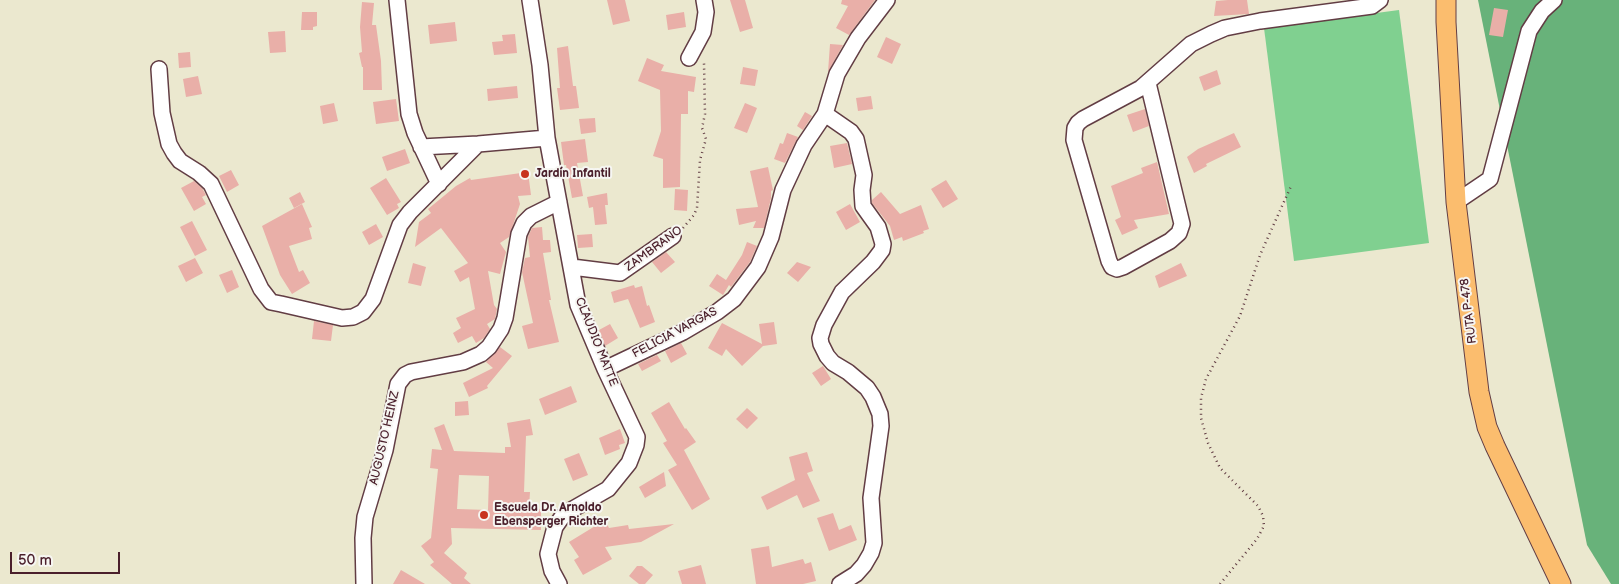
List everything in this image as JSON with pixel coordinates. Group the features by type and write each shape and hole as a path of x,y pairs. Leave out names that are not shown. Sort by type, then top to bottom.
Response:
{"main road":[{"name":"RUTA P-478","path":"1446,0 1456,202 1478,383 1485,418 1503,466 1561,584"}],"street":[{"path":"397,0 408,114 439,184"},
{"name":"CLAUDIO MATTE","path":"530,0 540,65 547,138 578,305 636,437 636,445 629,463 608,489 562,517 554,527 548,554 552,571 559,584"},
{"path":"697,59 706,12 704,0"},
{"name":"FELICIA VARGAS","path":"605,369 683,332 717,312 734,299 758,267 771,238 783,190 804,145 825,114 837,74 858,38 887,0"},
{"path":"1148,83 1182,224 1179,233 1170,241 1117,269 1110,264 1074,140 1075,128 1082,119 1135,92 1192,44 1225,28 1287,16 1372,6 1380,0"},
{"path":"1456,202 1490,179 1529,31 1542,11 1554,0"},
{"path":"159,69 162,113 169,144 180,161 203,176 211,184 261,289 271,302 342,318 353,317 363,312 373,299 400,225 410,212 478,144"},
{"path":"825,114 851,132 856,139 864,175 862,190 863,206 878,227 883,244 882,250 873,262 842,292 824,325 820,338 827,356 833,363 848,372 873,397 880,414 882,426 871,498 874,543 864,565 856,574 840,584"},
{"path":"421,147 547,138"},
{"name":"AUGUSTO HEINZ","path":"364,584 363,538 365,517 385,450 398,384 405,375 411,372 463,362 481,354 488,347 501,329 505,318 519,234 524,223 531,216 559,202"},
{"name":"ZAMBRANO","path":"572,267 620,273 673,236"}],"path":[{"name":"ZAMBRANO","path":"673,236 687,224 697,208 700,160 706,139 702,128 705,114 697,59"},
{"path":"1220,584 1257,539 1264,526 1263,516 1258,506 1220,468 1208,443 1203,426 1201,398 1206,379 1240,316 1260,255 1292,184"}],"green space":[{"path":"1478,0 1619,0 1619,584 1611,584 1587,545"},
{"path":"1399,10 1429,243 1294,261 1264,28"}],"building":[{"path":"607,0 625,0 630,21 613,25"},
{"path":"730,0 745,0 753,28 740,32"},
{"path":"842,0 875,0 849,35 836,28 848,6 841,4"},
{"path":"1247,0 1249,14 1214,16 1216,1"},
{"path":"362,2 374,3 372,25 376,25 381,61 382,90 363,90 363,67 359,53 362,52 360,27"},
{"path":"1494,8 1508,10 1503,37 1489,35"},
{"path":"302,12 317,12 317,26 313,27 313,30 301,30"},
{"path":"684,12 686,27 668,30 666,15"},
{"path":"455,22 457,41 430,44 428,25"},
{"path":"285,31 286,52 270,53 268,32"},
{"path":"515,34 517,53 494,55 492,42 503,41 502,35"},
{"path":"886,37 901,44 892,64 877,57"},
{"path":"830,44 843,45 828,72"},
{"path":"568,46 573,86 576,86 579,108 560,110 557,88 560,88 557,48"},
{"path":"190,52 191,67 179,68 178,53"},
{"path":"647,58 664,65 661,71 696,77 694,92 688,91 688,114 681,114 680,187 663,188 663,159 653,156 661,131 660,90 638,81"},
{"path":"743,67 758,70 755,86 740,84"},
{"path":"1217,70 1221,84 1204,91 1199,77"},
{"path":"198,76 202,94 186,97 183,79"},
{"path":"517,86 518,98 488,101 487,89"},
{"path":"871,96 873,109 858,111 856,98"},
{"path":"396,99 399,121 376,124 373,102"},
{"path":"334,103 338,121 323,124 320,106"},
{"path":"745,103 757,108 747,133 734,128"},
{"path":"1145,109 1149,126 1133,132 1127,115"},
{"path":"805,112 812,116 803,130 797,126"},
{"path":"595,118 596,132 581,134 579,119"},
{"path":"787,133 798,137 785,163 774,159 780,143 783,144"},
{"path":"1234,133 1241,147 1206,164 1207,166 1194,173 1187,157 1198,149"},
{"path":"585,139 588,162 577,163 583,196 572,198 561,142"},
{"path":"847,143 852,164 834,168 830,146"},
{"path":"405,149 410,163 387,171 382,157"},
{"path":"1157,162 1169,214 1134,220 1138,228 1122,235 1115,220 1121,217 1111,186 1143,173 1141,168"},
{"path":"768,167 773,190 771,191 764,228 753,228 756,221 739,225 736,209 758,207 750,171"},
{"path":"231,170 239,185 227,192 219,176"},
{"path":"528,172 531,195 518,196 520,204 509,237 500,243 506,252 500,274 488,271 494,305 497,309 495,319 487,324 490,329 484,338 476,343 472,336 458,343 453,333 461,328 456,318 475,309 469,277 460,282 454,271 468,263 441,228 415,247 419,222 431,213 428,209 456,186 470,178 471,180"},
{"path":"386,178 401,202 397,204 399,208 387,215 370,188"},
{"path":"946,180 958,199 943,208 931,189"},
{"path":"194,181 202,188 206,195 202,197 206,204 194,211 181,188"},
{"path":"675,189 688,190 687,211 674,210"},
{"path":"300,192 305,202 294,208 289,198"},
{"path":"881,192 900,214 921,205 929,229 923,231 924,233 903,241 902,237 894,240 890,226 872,203 872,200"},
{"path":"607,193 608,205 605,205 607,224 595,225 593,207 589,208 587,197"},
{"path":"302,204 312,227 309,228 312,239 289,246 299,272 303,270 310,283 292,294 280,275 262,226"},
{"path":"850,204 860,222 846,230 836,212"},
{"path":"192,221 207,250 195,256 180,227"},
{"path":"376,224 383,237 369,245 362,232"},
{"path":"542,227 543,240 550,240 551,252 543,253 551,300 549,300 559,342 528,349 522,326 533,323 522,272 525,258 530,257 528,237 532,228"},
{"path":"592,234 593,247 578,248 577,235"},
{"path":"747,242 757,246 750,262 731,287 729,285 723,295 709,286 717,274 726,280 742,255"},
{"path":"666,252 675,262 661,273 652,262"},
{"path":"195,258 203,273 186,282 178,266"},
{"path":"797,262 811,267 798,282 787,273"},
{"path":"413,263 426,267 421,286 408,283"},
{"path":"1181,263 1187,276 1159,288 1155,276"},
{"path":"232,270 239,287 227,293 219,275"},
{"path":"634,285 635,288 642,286 647,306 649,305 655,322 640,328 628,299 614,303 611,292"},
{"path":"314,321 333,325 331,341 312,339"},
{"path":"774,322 777,344 763,346 742,366 726,349 722,356 708,348 722,323 762,344 759,324"},
{"path":"610,324 618,338 605,346 599,330"},
{"path":"681,343 687,354 671,363 665,351"},
{"path":"500,347 512,356 487,386 488,388 469,397 463,383 493,368 486,362"},
{"path":"657,355 661,361 642,371 638,364"},
{"path":"823,366 831,379 821,386 812,373"},
{"path":"571,386 577,402 545,415 539,399"},
{"path":"468,401 469,415 455,416 455,402"},
{"path":"669,402 685,429 696,442 684,450 710,499 692,510 668,470 677,465 663,443 667,441 651,413"},
{"path":"747,408 758,418 747,429 736,419"},
{"path":"530,419 533,435 526,436 524,492 530,492 529,508 541,509 541,530 451,528 452,544 444,553 467,573 464,578 471,584 452,584 430,565 434,562 421,546 431,538 438,469 430,468 432,449 442,450 434,428 444,424 454,451 505,453 505,447 511,447 507,423","holes":["459,475 489,476 488,510 457,509"]},
{"path":"620,429 625,443 619,445 620,449 605,455 599,438"},
{"path":"807,452 813,471 807,473 820,501 803,508 797,495 767,510 761,497 795,480 789,457"},
{"path":"579,453 588,475 573,481 564,459"},
{"path":"664,472 666,486 645,498 639,487"},
{"path":"833,513 839,530 851,525 857,540 829,551 817,518"},
{"path":"605,520 609,528 628,525 629,529 674,524 641,542 605,547 612,559 583,575 574,560 579,557 569,542"},
{"path":"769,546 772,567 803,559 805,564 811,562 816,581 803,584 756,584 751,549"},
{"path":"701,565 706,584 682,584 678,571"},
{"path":"637,566 642,566 653,575 645,584 639,584 629,576"},
{"path":"401,570 425,584 393,584"}],"place":[{"name":"Jardín Infantil","path":"525,174"},
{"name":"Escuela Dr. Arnoldo Ebensperger Richter","path":"484,515"}]}
